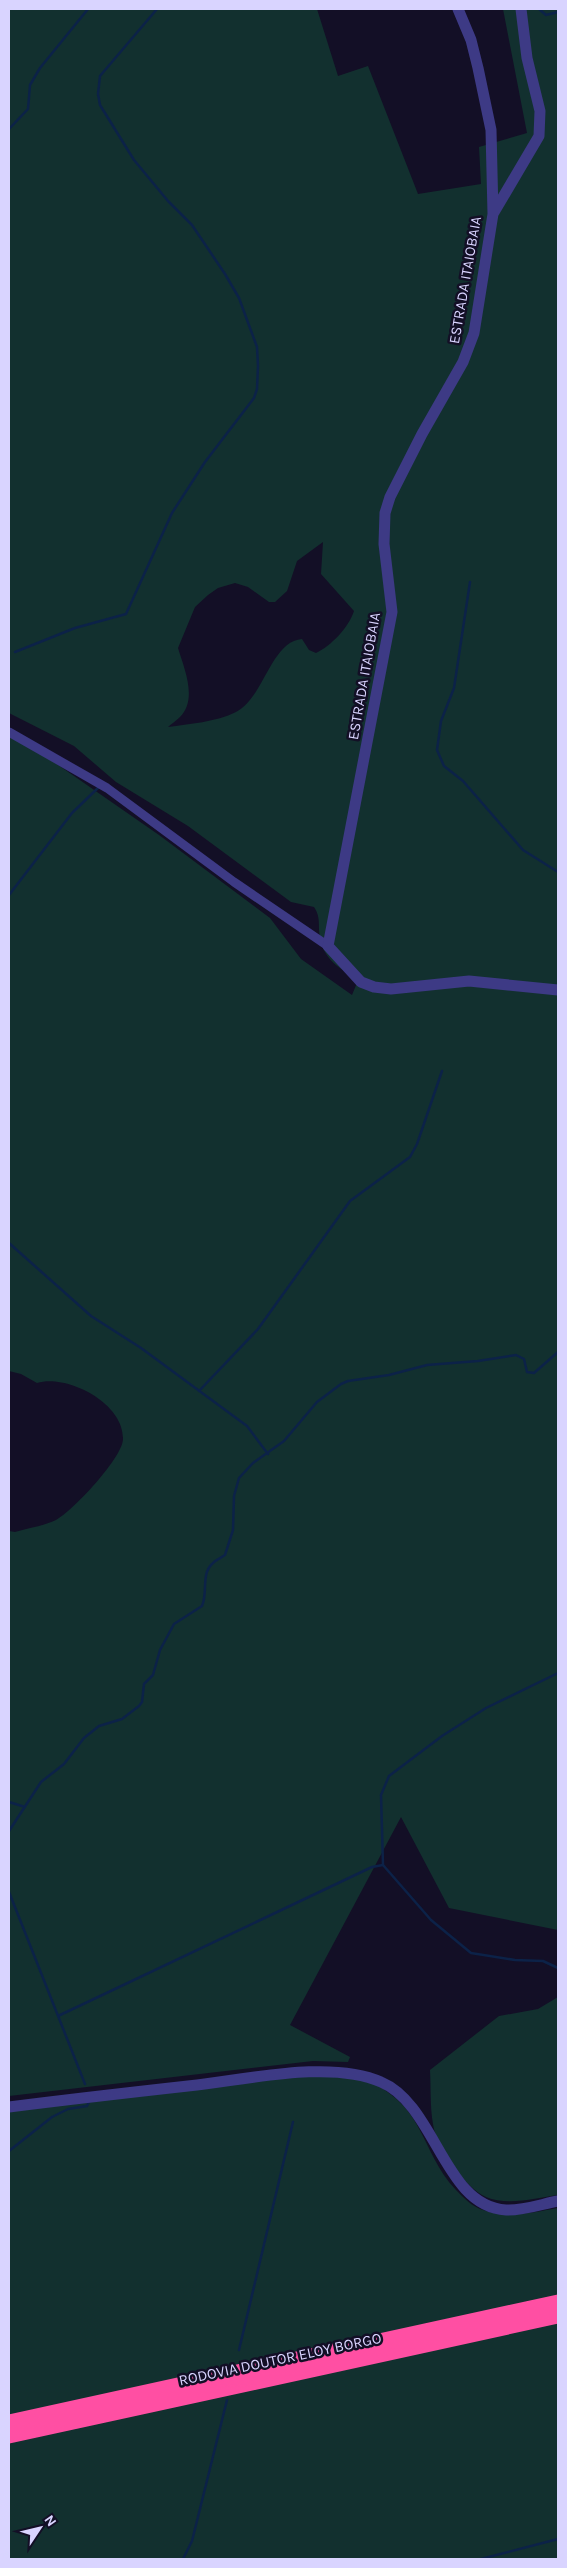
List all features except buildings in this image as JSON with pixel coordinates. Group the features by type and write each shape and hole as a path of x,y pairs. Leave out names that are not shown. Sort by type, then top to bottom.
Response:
{"highway":[{"name":"RODOVIA DOUTOR ELOY BORGO","path":"9,2422 556,2305"},
{"name":"RODOVIA DOUTOR ELOY BORGO","path":"9,2436 556,2305"}],"street":[{"name":"ESTRADA ITAIOBAIA","path":"328,946 392,612 384,544 385,514 390,497 469,348 474,333 493,214 489,113 471,40 458,9"},
{"path":"493,214 539,136 540,111 527,58 520,9"},
{"path":"9,732 107,788 234,882 328,946 362,982 374,987 391,989 469,981 558,990"},
{"path":"9,2107 250,2079 328,2071 343,2072 382,2082 404,2098 437,2145 456,2178 481,2203 508,2210 558,2201"}],"green space":[{"path":"9,9 317,9 338,76 368,66 418,194 481,184 479,147 527,133 503,9 558,9 558,1930 449,1908 401,1817 290,2025 350,2057 348,2062 313,2061 9,2096 9,1531 15,1532 46,1524 64,1515 96,1483 115,1458 123,1439 121,1426 114,1414 92,1394 78,1387 63,1383 49,1381 37,1383 21,1374 9,1371 9,736 38,751 159,835 270,918 301,959 352,995 359,978 336,965 326,954 320,939 317,912 314,907 291,902 188,826 116,782 74,746 9,713","holes":["323,542 321,574 354,611 344,629 333,641 316,653 309,650 302,639 291,642 275,659 254,695 246,705 236,712 193,724 168,727 180,717 188,701 188,683 178,648 195,607 218,588 235,583 248,587 269,602 275,602 287,591 297,561"]},
{"path":"558,1997 558,2195 512,2201 494,2200 478,2192 460,2176 439,2144 432,2118 430,2070 499,2016 538,2009"},
{"path":"314,2074 341,2074 366,2080 396,2098 411,2115 449,2182 475,2207 501,2214 530,2213 558,2208 558,2559 9,2559 9,2109"}],"waterway":[{"path":"9,129 28,109 30,85 40,68 88,9"},
{"path":"15,652 75,628 126,614 172,513 205,462 254,398 257,389 257,347 239,298 192,225 168,201 134,160 100,105 98,94 100,76 157,9"},
{"path":"539,9 546,15 558,12"},
{"path":"470,582 454,688 441,721 437,750 444,766 463,781 523,850 558,872"},
{"path":"9,895 72,813 99,787"},
{"path":"199,1391 258,1329 350,1201 410,1157 417,1144 442,1071"},
{"path":"9,1243 91,1316 141,1348 247,1426 268,1454"},
{"path":"9,1831 41,1782 64,1764 84,1738 99,1726 122,1719 142,1702 144,1684 153,1675 160,1650 174,1624 202,1606 209,1568 215,1561 225,1555 233,1530 234,1496 239,1478 253,1463 284,1441 317,1402 348,1381 389,1375 427,1365 478,1361 516,1355 524,1359 527,1372 534,1373 558,1352"},
{"path":"558,1673 486,1708 442,1736 389,1776 381,1795 383,1865 431,1920 471,1953 515,1960 543,1961 558,1968"},
{"path":"9,1802 25,1807"},
{"path":"58,2016 372,1867 383,1865"},
{"path":"9,1892 85,2084"},
{"path":"9,2151 52,2117 68,2109 87,2106 89,2102"},
{"path":"239,2350 293,2122"},
{"path":"183,2559 192,2541 227,2400"},
{"path":"481,2559 558,2539"}]}
